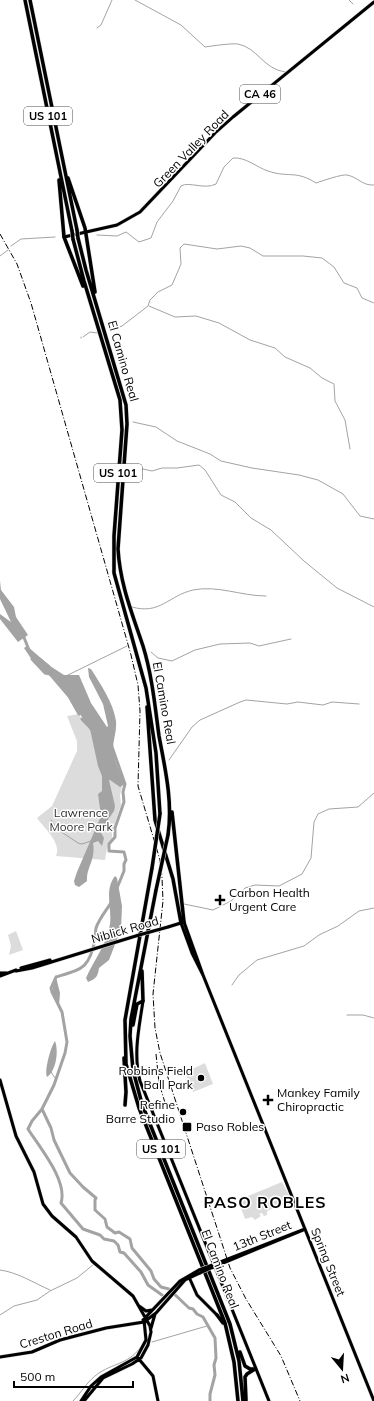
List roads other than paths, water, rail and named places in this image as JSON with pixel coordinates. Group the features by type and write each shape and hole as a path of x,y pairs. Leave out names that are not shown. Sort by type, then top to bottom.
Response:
{"highway":[{"name":"El Camino Real","path":"25,0 73,239 88,298 120,400 122,430 114,536 116,585 146,688 156,753 160,814 127,1009 125,1043 129,1076 136,1102 219,1308 231,1347 236,1370 238,1401"},
{"name":"El Camino Real","path":"30,0 78,238 97,307 125,396 127,413 118,549 120,574 125,597 149,668 170,813 168,835 132,1008 130,1036 133,1070 142,1104 230,1324 239,1361 245,1401"},
{"path":"58,164 64,237 88,298"},
{"path":"64,166 86,233 97,307"},
{"path":"146,688 155,820 173,879 182,923"},
{"path":"167,784 170,798 182,923"},
{"path":"130,1036 136,1004 143,1001 141,975 146,939"},
{"path":"125,1043 125,1105"},
{"path":"217,1314 222,1321 231,1347"},
{"path":"230,1324 244,1365 248,1368 256,1369"},
{"path":"245,1401 245,1377 247,1374 256,1369"}],"main road":[{"name":"Green Valley Road","path":"64,237 117,225 140,212 215,133 374,2"},
{"name":"Niblick Road","path":"0,976 28,966 182,923"},
{"name":"Spring Street","path":"182,923 374,1401"},
{"name":"Niblick Road","path":"0,972 7,973"},
{"path":"143,1001 136,1051 139,1077 269,1401"},
{"path":"0,1080 17,1138 34,1172 43,1204 52,1216 76,1237 92,1261 128,1290 139,1306 144,1321 146,1340 138,1358"},
{"name":"13th Street","path":"155,1311 181,1283 200,1271 305,1229"},
{"path":"181,1283 200,1271"},
{"path":"189,1277 196,1295 217,1314"},
{"path":"181,1283 191,1283"},
{"name":"13th Street","path":"144,1321 181,1283"},
{"path":"83,1401 92,1386 101,1377 138,1358 146,1349 155,1311 146,1311 139,1306"},
{"path":"144,1321 151,1332"},
{"name":"Creston Road","path":"0,1357 32,1352 69,1337 144,1321"},
{"path":"138,1358 153,1376 158,1401"}],"waterway":[{"path":"97,28 101,25 112,0"},
{"path":"135,0 181,25 205,47 227,44 238,44 245,46 271,67 285,72"},
{"path":"349,0 353,4"},
{"path":"97,235 117,236 126,232 139,242 151,238 157,222 173,201 181,186 188,184 211,186 216,184 224,167 233,158 242,159 268,171 297,175 316,183 347,175 363,183 374,185"},
{"path":"11,246 21,239 55,237"},
{"path":"112,330 122,326 148,306 150,300 158,292 172,285 181,264 180,248 184,244 217,249 241,246 250,248 263,256 303,256 322,258 334,267 344,283 357,288 362,298 374,303"},
{"path":"0,256 8,250"},
{"path":"149,306 175,317 196,316 219,323 250,340 275,348 285,357 310,368 322,378 334,384 335,401 345,420 350,449"},
{"path":"83,337 90,332 97,333"},
{"path":"133,422 156,427 177,441 210,454 221,461 252,468 299,475 318,480 343,494 360,516 374,519"},
{"path":"132,475 143,469 152,471 162,468 177,468 199,465 205,470 221,495 235,502 251,518 271,530 304,561 337,588 374,607"},
{"path":"132,607 150,609 164,604 184,593 202,589 266,596"},
{"path":"23,635 29,650"},
{"path":"151,652 158,658 172,661 195,650 220,644 250,643 259,646 291,639"},
{"path":"66,676 127,646"},
{"path":"40,658 50,666"},
{"path":"32,659 45,673 50,674"},
{"path":"70,698 79,714"},
{"path":"169,760 192,727 200,720 246,700 287,704 298,702 323,705 332,702 359,704"},
{"path":"82,719 93,731"},
{"path":"111,744 125,784 123,792 124,802 115,828 115,837 109,844 109,851 124,852 126,860 124,864 124,871 117,888"},
{"path":"184,904 213,910 231,901 245,888 255,885 279,886 302,874 311,858 314,822 318,814 329,809 358,807 374,793"},
{"path":"51,820 57,829 78,843 82,844 91,841"},
{"path":"112,901 96,928 93,950 87,962 72,972 56,977 51,988 62,1012 67,1042 65,1053 54,1085 42,1109 51,1128 54,1140 70,1173 96,1198 95,1210 105,1219 107,1227 115,1233 119,1232 130,1239 132,1248 151,1271 154,1279 161,1287 169,1289 189,1308 193,1309 197,1314 203,1317 215,1338 215,1375 210,1394 210,1401"},
{"path":"232,985 239,975 257,960 304,946 319,935 338,926 359,911 374,908"},
{"path":"347,1015 363,1015 374,1018"},
{"path":"51,1072 55,1078"},
{"path":"42,1109 32,1121 28,1129 46,1155 57,1175 62,1194 61,1203 83,1229 100,1235 104,1239 114,1241 118,1245 120,1252 124,1253 141,1272 148,1285 162,1295"},
{"path":"0,1315 14,1306 37,1300 50,1291 77,1278 94,1264"},
{"path":"0,1270 19,1275 50,1290"},
{"path":"152,1342 207,1326"},
{"path":"73,1401 95,1376 105,1369 133,1356 142,1345"}],"railway":[{"path":"0,234 17,264 31,303 131,655 138,685 140,711 138,786 160,860 162,877 163,901 153,994 155,1028 160,1053 230,1268 246,1299 281,1356 300,1401"},
{"path":"156,1054 159,1083 166,1106"}],"place":[{"name":"Carbon Health Urgent Care","path":"220,900"},
{"name":"Robbins Field Ball Park","path":"201,1078"},
{"name":"Mankey Family Chiropractic","path":"268,1100"},
{"name":"Refine Barre Studio","path":"183,1112"},
{"name":"Paso Robles","path":"187,1127"}],"district":[{"name":"PASO ROBLES","path":"265,1202"}],"park label":[{"name":"Lawrence Moore Park","path":"81,820"}]}
